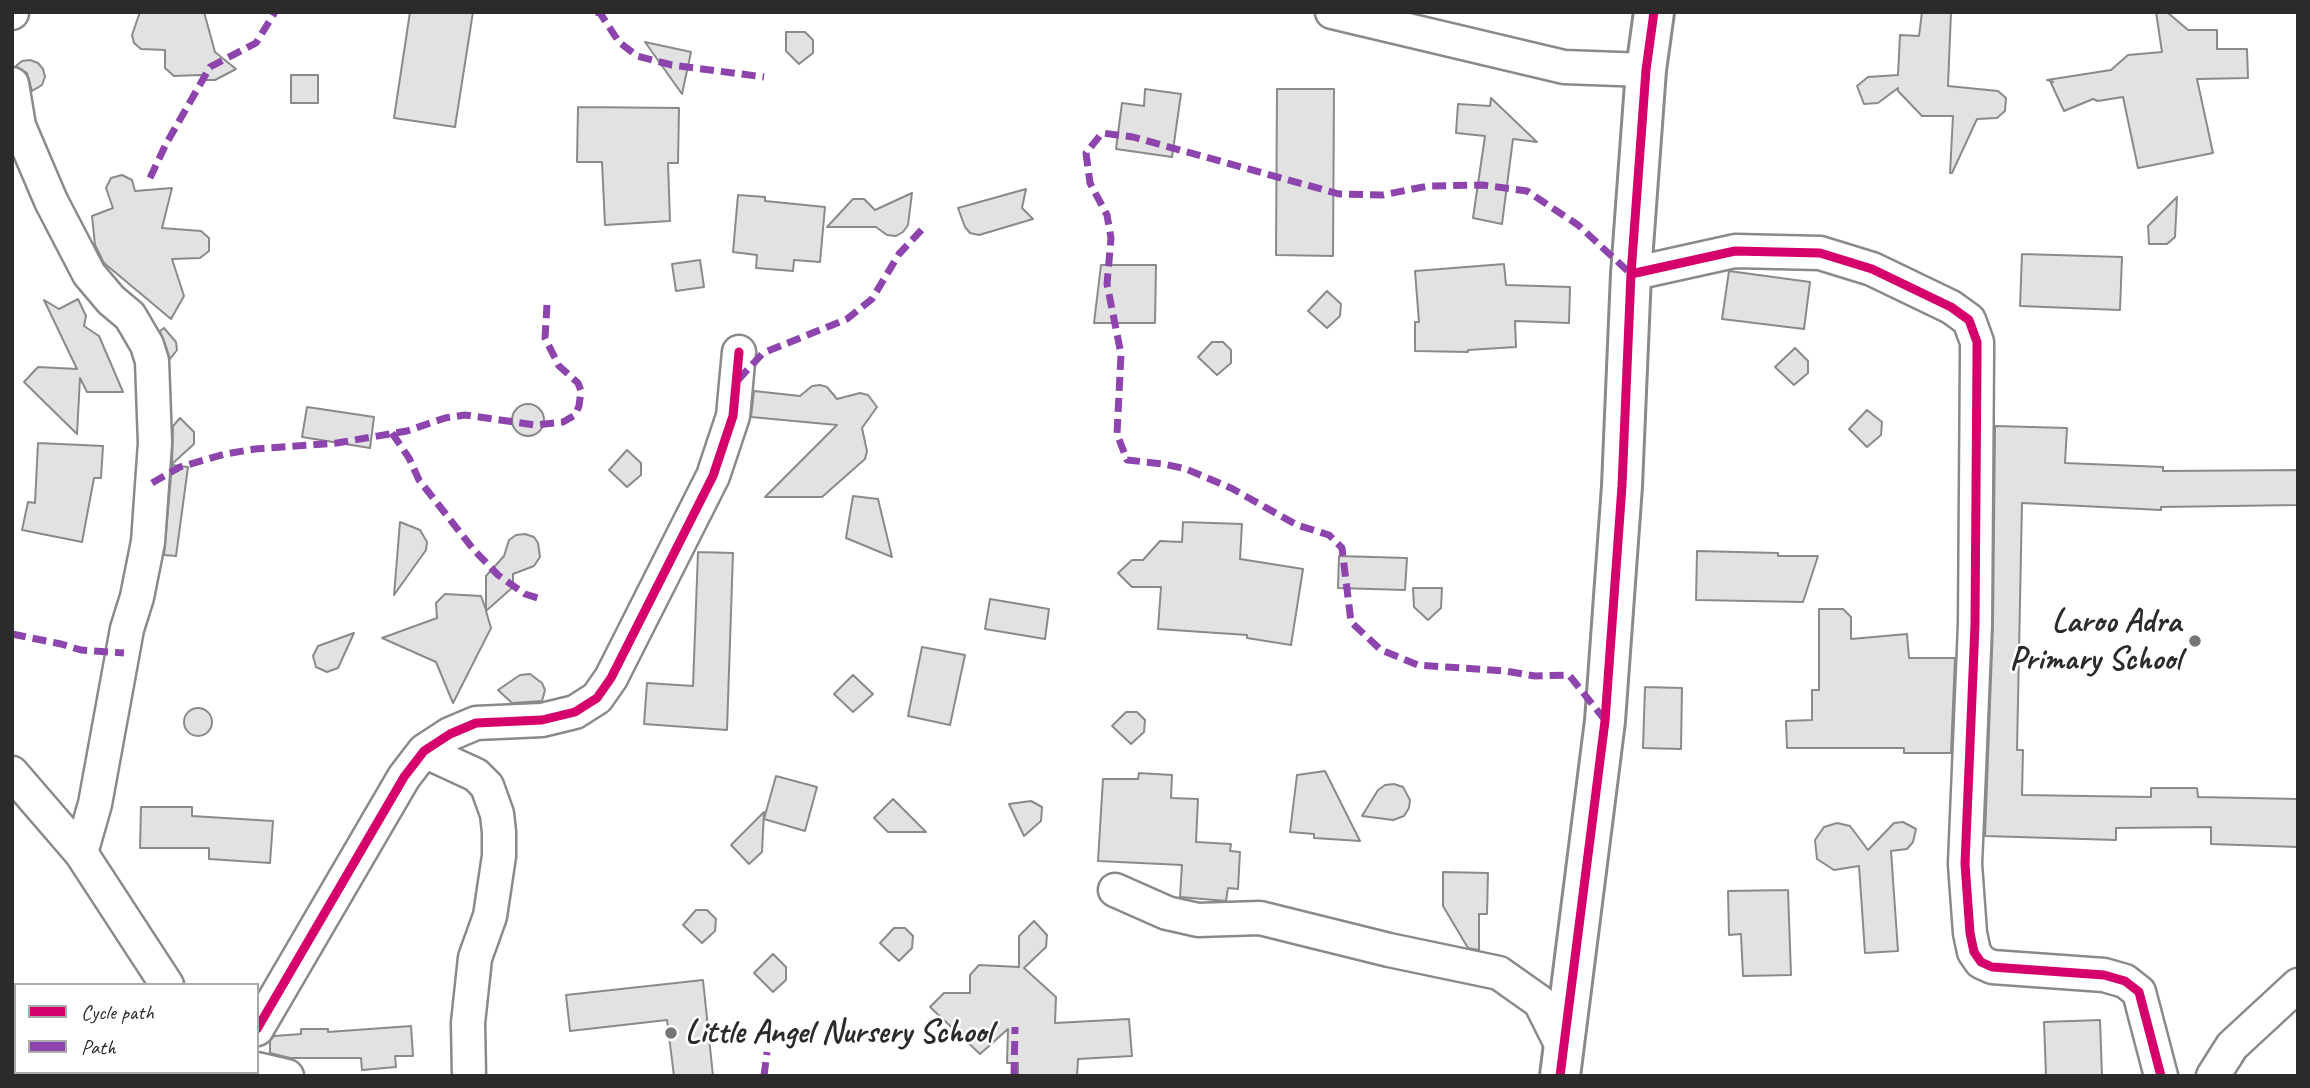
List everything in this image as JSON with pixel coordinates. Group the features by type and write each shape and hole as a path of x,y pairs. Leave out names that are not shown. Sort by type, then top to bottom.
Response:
{"street":[{"path":"1332,12 1564,67 1646,70"},
{"path":"1562,1063 1605,722 1622,486 1631,274 1646,70 1654,12"},
{"path":"12,84 19,126 51,201 89,274 111,300 130,316 147,345 152,361 155,443 148,542 137,597 127,629 95,804 81,853"},
{"path":"1631,274 1735,251 1820,253 1872,269 1951,307 1969,320 1977,342 1975,625 1965,864 1974,953 1981,962 1992,967 2104,975 2125,981 2139,992 2161,1076"},
{"path":"259,1026 397,789 424,751 450,734 476,723 542,720 575,712 597,698 611,678 713,476 733,415 739,352"},
{"path":"424,751 476,775 487,786 499,832 499,856 490,916 475,958 468,1023 469,1076"},
{"path":"12,773 81,853 166,983"},
{"path":"1115,890 1167,913 1198,920 1259,918 1389,950 1499,973 1540,1002 1562,1063"},
{"path":"2213,1076 2232,1046 2298,985"},
{"path":"259,1069 287,1076"}],"building":[{"path":"140,12 204,12 215,52 236,69 215,80 206,80 201,75 174,76 165,68 165,50 141,49 134,43 132,35"},
{"path":"410,12 473,12 455,127 394,118"},
{"path":"1922,12 1951,12 1948,86 1998,91 2006,98 2005,111 1997,118 1977,119 1952,173 1953,116 1922,116 1898,88 1878,103 1864,104 1857,86 1868,77 1898,75 1900,35 1919,36"},
{"path":"2156,12 2167,12 2188,30 2217,30 2217,49 2247,49 2248,78 2197,79 2213,153 2138,168 2123,97 2098,101 2093,99 2064,111 2051,83 2053,82 2047,80 2111,70 2128,55 2162,52"},
{"path":"786,32 805,32 813,40 813,53 799,64 786,51"},
{"path":"645,42 691,52 682,94"},
{"path":"22,61 38,63 45,77 42,85 32,91 27,73 16,66"},
{"path":"291,75 318,75 318,103 291,103"},
{"path":"1145,89 1181,94 1172,157 1116,149 1122,103 1144,106"},
{"path":"1277,89 1334,89 1333,256 1276,255"},
{"path":"1491,98 1537,142 1513,139 1502,224 1473,218 1485,136 1456,133 1458,104 1490,106"},
{"path":"578,107 679,108 678,163 668,163 670,221 605,225 602,162 577,162"},
{"path":"122,175 132,180 135,191 172,188 162,228 201,231 209,238 209,251 200,258 172,259 184,296 171,319 104,263 95,245 92,216 113,208 106,188 111,178"},
{"path":"1026,189 1022,208 1033,219 979,235 970,233 965,227 958,208"},
{"path":"912,193 908,225 896,236 887,235 876,227 827,227 853,199 864,199 875,210"},
{"path":"738,195 765,197 765,201 825,207 820,262 794,260 793,271 756,268 757,255 733,252"},
{"path":"2177,197 2175,237 2167,244 2149,244 2148,226"},
{"path":"2022,254 2122,257 2120,310 2020,306"},
{"path":"700,260 704,287 676,291 672,264"},
{"path":"1504,264 1506,285 1570,287 1569,323 1515,321 1516,347 1468,352 1415,351 1415,322 1419,322 1415,271"},
{"path":"1101,265 1156,265 1155,323 1094,323"},
{"path":"1729,271 1810,282 1804,329 1722,319"},
{"path":"1327,291 1341,304 1340,316 1327,328 1308,311"},
{"path":"78,299 86,316 84,326 99,336 123,392 87,392 80,378 77,434 24,382 38,367 77,369 44,300 59,309"},
{"path":"164,328 176,342 177,350 170,359 160,331"},
{"path":"1212,342 1223,342 1231,350 1231,363 1217,375 1198,357"},
{"path":"1795,348 1808,361 1808,373 1794,385 1775,367"},
{"path":"812,386 827,387 837,399 860,393 868,395 877,407 862,428 867,451 865,459 822,497 765,497 837,425 751,417 754,391 800,396"},
{"path":"528,404 539,409 544,420 539,431 528,436 517,431 512,420 517,409"},
{"path":"307,407 374,417 370,448 302,437"},
{"path":"1867,410 1882,422 1881,435 1867,447 1849,429"},
{"path":"180,418 194,432 194,444 172,464 173,426"},
{"path":"1995,426 2067,428 2065,463 2163,467 2163,471 2298,470 2298,505 2161,507 2161,510 2022,503 2017,750 2023,750 2022,795 2151,797 2151,788 2197,788 2198,797 2298,799 2298,847 2211,844 2211,827 2116,828 2116,840 1985,836 1993,625"},
{"path":"38,443 103,446 101,478 94,478 82,542 22,530 28,502 35,503"},
{"path":"627,450 641,463 641,475 627,487 609,470"},
{"path":"172,465 188,467 176,556 164,555"},
{"path":"853,496 878,499 892,557 846,538"},
{"path":"400,522 420,530 427,542 426,550 394,595"},
{"path":"1183,522 1242,524 1240,559 1303,569 1291,645 1247,638 1247,635 1158,629 1161,587 1132,587 1118,573 1132,560 1143,560 1160,541 1182,542"},
{"path":"516,535 534,537 538,543 540,557 534,566 513,574 513,587 486,611 491,628 453,703 436,662 382,638 437,618 436,603 445,594 481,596 486,610 486,576 504,556 509,540"},
{"path":"1697,551 1818,556 1803,602 1696,600"},
{"path":"698,552 733,553 727,730 644,724 647,683 693,686"},
{"path":"1339,556 1407,558 1405,590 1338,588"},
{"path":"1413,588 1442,588 1441,608 1428,620 1414,607"},
{"path":"990,599 1049,609 1045,639 985,629"},
{"path":"1819,609 1843,609 1851,617 1851,639 1907,634 1909,658 1955,658 1951,753 1904,753 1904,748 1787,748 1786,721 1812,720 1812,690 1819,690"},
{"path":"354,633 338,668 327,672 316,667 313,656 318,646"},
{"path":"922,647 965,655 950,725 908,716"},
{"path":"530,674 542,683 545,690 542,701 512,703 498,690 520,675"},
{"path":"853,675 873,694 853,712 834,694"},
{"path":"1645,687 1682,688 1681,749 1643,748"},
{"path":"198,708 208,712 212,722 208,732 198,736 188,732 184,722 188,712"},
{"path":"1126,712 1137,712 1145,720 1144,732 1131,744 1112,726"},
{"path":"1325,771 1360,841 1314,838 1314,834 1290,832 1297,775"},
{"path":"1139,773 1172,775 1171,798 1198,799 1196,842 1231,844 1230,851 1240,852 1238,889 1228,888 1226,901 1180,897 1182,865 1098,861 1103,779 1138,779"},
{"path":"776,776 817,787 805,831 764,819"},
{"path":"1385,785 1403,787 1410,800 1404,816 1393,820 1362,816 1378,790"},
{"path":"893,799 926,832 888,832 874,818"},
{"path":"1031,801 1042,807 1041,821 1024,836 1009,804"},
{"path":"141,807 192,807 192,816 273,821 270,863 209,859 209,848 140,848"},
{"path":"764,812 762,852 749,864 731,845"},
{"path":"1903,822 1916,829 1913,842 1907,849 1891,851 1898,951 1865,953 1859,866 1834,870 1817,859 1815,840 1824,827 1837,823 1850,826 1868,850 1894,823"},
{"path":"1443,872 1488,873 1487,914 1479,914 1479,950 1468,948 1443,906"},
{"path":"1788,890 1791,975 1743,976 1741,934 1729,935 1728,891"},
{"path":"696,910 707,910 716,919 715,931 702,943 683,925"},
{"path":"1034,921 1047,935 1046,947 1024,968 1056,997 1055,1023 1129,1019 1132,1056 1078,1059 1077,1076 1018,1076 1018,1063 1007,1063 1008,1029 980,1054 930,1007 944,993 970,993 970,975 979,965 1019,967 1019,936"},
{"path":"894,928 905,928 913,936 912,948 899,961 880,943"},
{"path":"773,954 786,967 786,980 773,992 754,973"},
{"path":"703,980 713,1076 674,1076 667,1020 570,1031 566,995"},
{"path":"2100,1020 2102,1076 2046,1076 2044,1022"},
{"path":"411,1026 413,1056 395,1056 396,1067 362,1070 361,1058 290,1058 270,1053 270,1041 274,1036 301,1034 301,1029 328,1029 328,1032"}],"marked path":[{"path":"150,178 210,67 256,43 275,12"},
{"path":"596,12 600,13 619,42 637,56 672,65 764,77"},
{"path":"1605,720 1569,675 1535,676 1505,671 1418,665 1381,650 1351,622 1342,548 1329,535 1297,525 1231,488 1186,469 1127,460 1117,434 1121,354 1107,284 1111,238 1107,215 1090,183 1086,153 1102,133 1133,137 1339,194 1383,195 1428,186 1483,185 1527,191 1578,225 1631,274"},
{"path":"738,380 763,353 847,319 872,299 899,254 926,225"},
{"path":"152,483 180,467 225,454 337,443 407,431 445,418 465,415 535,425 563,422 575,415 581,391 578,383 559,366 545,338 547,305"},
{"path":"392,433 409,458 419,480 474,550 498,575 525,594 538,598"},
{"path":"12,634 81,650 124,653"},
{"path":"1014,1076 1015,1027"},
{"path":"764,1076 767,1052"}],"cycle path":[{"path":"1560,1076 1605,721 1622,486 1631,274 1646,70 1654,12"},
{"path":"1631,274 1735,251 1820,253 1872,269 1951,307 1969,320 1977,342 1977,356 1975,625 1965,864 1974,952 1981,962 1992,967 2104,975 2125,981 2139,992 2161,1076"},
{"path":"259,1026 404,777 424,751 450,734 476,723 542,720 575,712 597,698 611,678 713,476 733,416 739,352"}],"place":[{"name":"Laroo Adra Primary School","path":"2195,641"},
{"name":"Little Angel Nursery School","path":"671,1033"}]}
